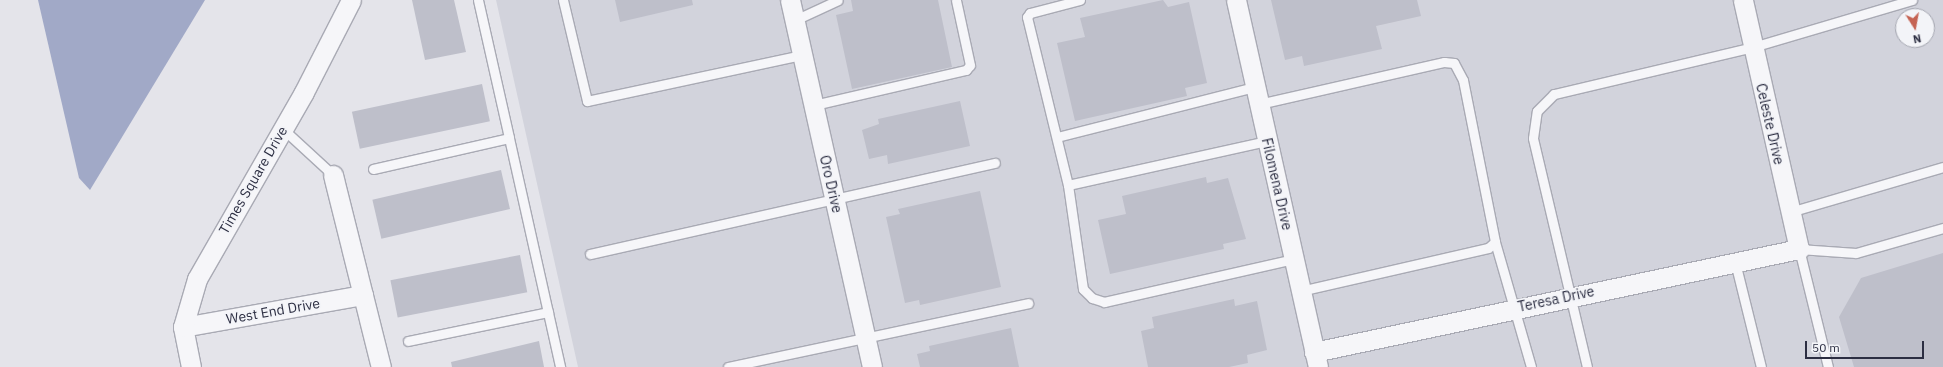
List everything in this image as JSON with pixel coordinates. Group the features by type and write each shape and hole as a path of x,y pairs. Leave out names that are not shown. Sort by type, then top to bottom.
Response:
{"street":[{"name":"Times Square Drive","path":"192,367 183,327 197,279 283,129 351,0"},
{"name":"Oro Drive","path":"790,0 872,367"},
{"name":"Filomena Drive","path":"1236,0 1316,360"},
{"name":"Celeste Drive","path":"1743,0 1799,248"},
{"path":"333,175 381,367"},
{"name":"Teresa Drive","path":"1316,360 1515,307 1799,248"},
{"name":"West End Drive","path":"183,327 363,295"}],"lane":[{"path":"478,0 560,367"},
{"path":"563,0 587,101 802,55"},
{"path":"795,20 838,0"},
{"path":"814,106 966,70 970,65 956,0"},
{"path":"1080,0 1030,13 1027,17 1068,185 1083,289 1092,298 1116,300 1293,259"},
{"path":"1587,367 1573,295 1533,138 1537,111 1554,94 1753,47 1912,0"},
{"path":"1056,137 1257,95 1444,62 1454,63 1463,80 1495,242 1515,307 1531,367"},
{"path":"283,129 333,175"},
{"path":"373,169 509,138"},
{"path":"1068,185 1267,141"},
{"path":"590,254 835,201 995,163"},
{"path":"1790,212 1943,167"},
{"path":"1828,367 1799,248 1856,253 1943,228"},
{"path":"1300,291 1488,248 1495,242"},
{"path":"1736,262 1761,367"},
{"path":"728,367 866,340 1028,303"},
{"path":"408,341 548,312"}],"shaded area":[{"path":"496,0 1943,0 1943,367 578,367"}],"water":[{"path":"38,0 205,0 90,190 79,178"}],"building":[{"path":"412,0 454,0 466,52 425,60"},
{"path":"615,0 692,0 693,5 620,22"},
{"path":"851,0 938,0 952,67 852,89 836,15 853,11"},
{"path":"1163,0 1168,7 1189,2 1207,83 1185,88 1187,96 1075,121 1057,43 1085,37 1080,18"},
{"path":"1271,0 1417,0 1421,16 1376,26 1382,49 1304,66 1302,56 1285,60"},
{"path":"482,84 490,121 360,149 352,112"},
{"path":"960,101 970,146 888,164 887,155 869,159 862,130 879,124 878,119"},
{"path":"501,170 510,209 381,239 372,200"},
{"path":"1206,177 1207,183 1228,178 1246,239 1223,244 1224,249 1110,274 1098,220 1126,214 1122,196"},
{"path":"980,191 1001,287 920,305 919,300 905,303 886,217 900,214 898,209"},
{"path":"1943,253 1943,367 1854,367 1839,317 1861,278"},
{"path":"520,255 527,292 398,317 390,280"},
{"path":"1234,299 1235,306 1257,301 1267,350 1247,355 1248,363 1229,367 1148,367 1141,331 1154,328 1152,317"},
{"path":"1011,328 1019,367 920,367 917,354 930,351 929,346"},
{"path":"539,341 544,367 452,367 451,362"}]}
